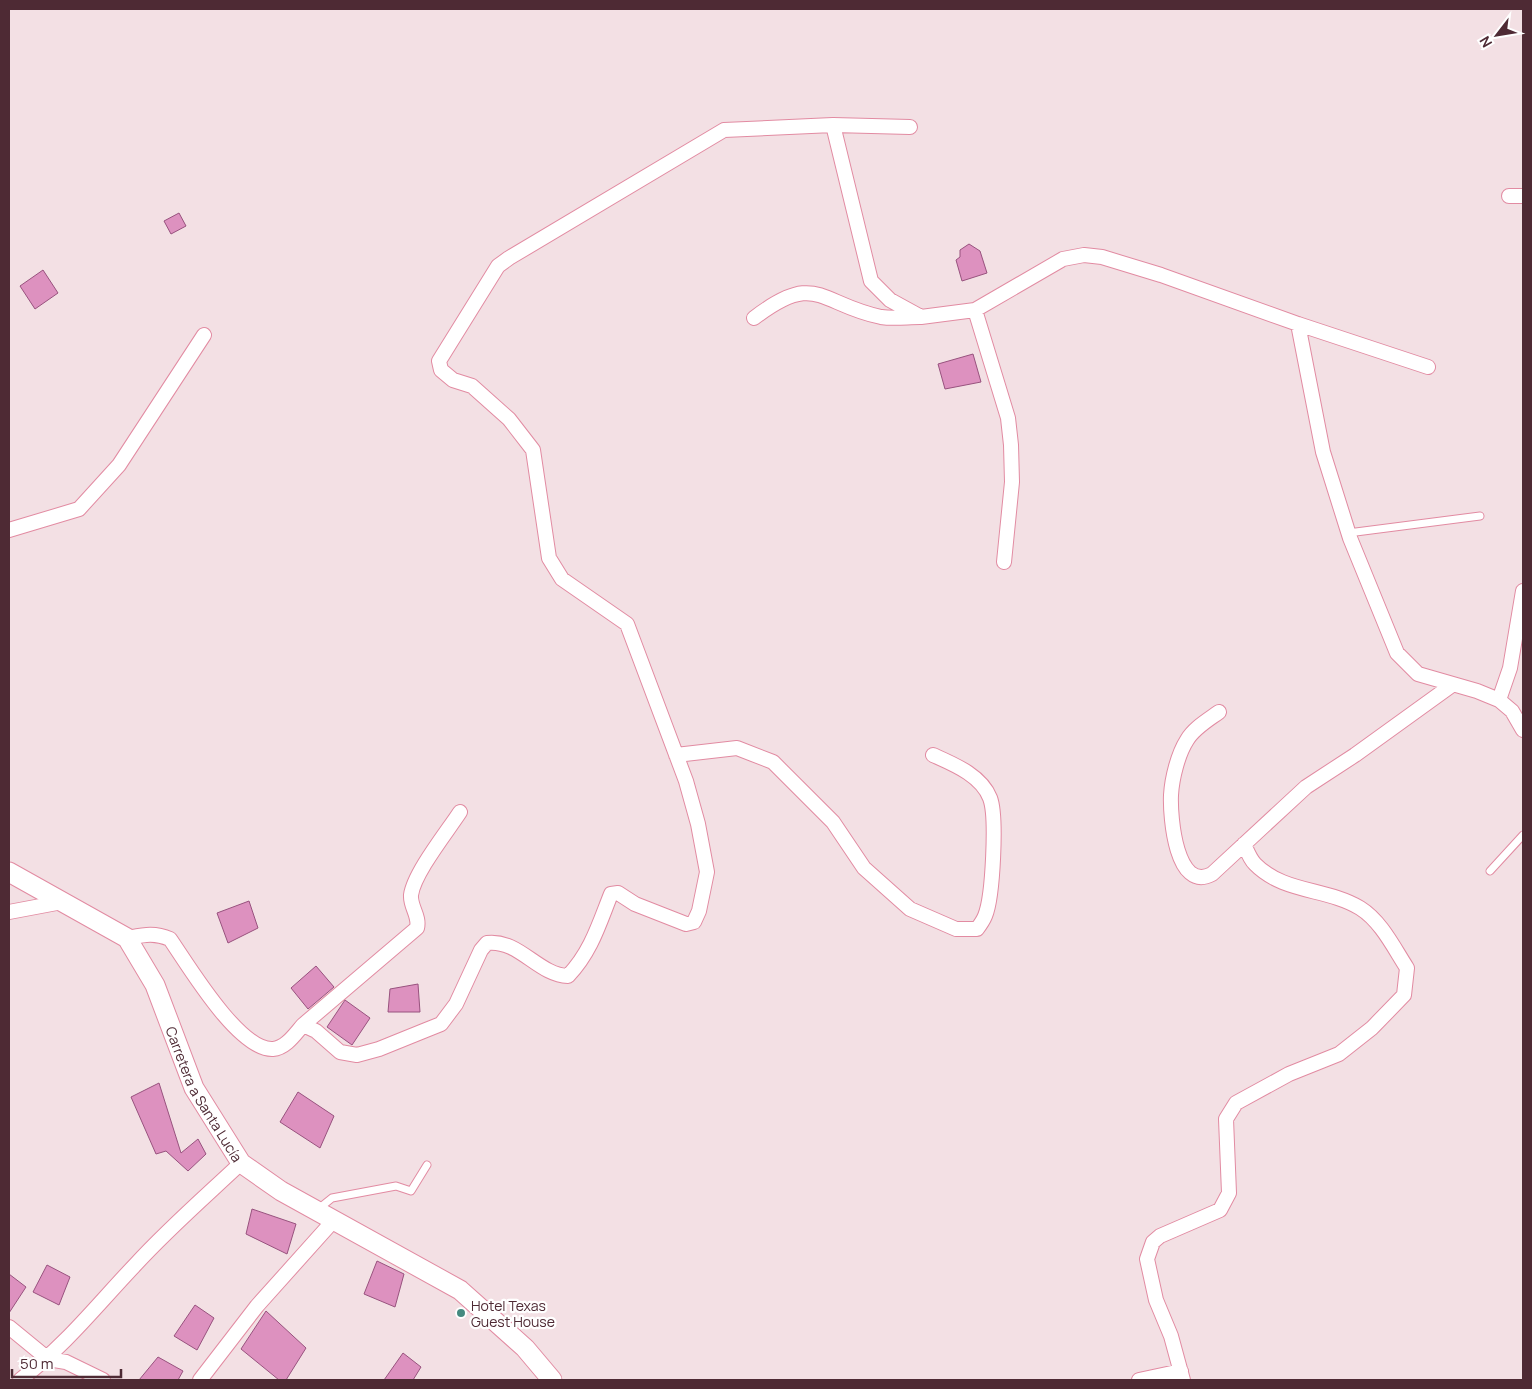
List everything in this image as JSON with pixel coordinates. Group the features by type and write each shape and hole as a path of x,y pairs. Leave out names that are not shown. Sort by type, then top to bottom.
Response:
{"main road":[{"path":"9,872 127,938"},
{"name":"Carretera a Santa Lucía","path":"127,938 155,985 194,1088 241,1162 281,1191 460,1290 525,1348 552,1380"}],"street":[{"path":"833,125 871,281 890,300 920,316"},
{"path":"303,1025 316,1030 340,1052 356,1055 378,1049 441,1024 456,1004 481,950 487,944 498,942 513,948 556,976 568,976 581,962 602,922 611,894 618,893 635,904 686,924 694,922 699,911 707,872 698,824 676,756 627,624 562,579 549,558 532,450 509,419 472,386 453,380 441,370 439,361 498,266 724,130 833,125 910,127"},
{"path":"754,318 782,298 810,292 882,317 920,316 975,310 1063,259 1084,255 1102,257 1161,275 1298,324 1428,367"},
{"path":"975,310 1008,418 1012,482 1004,562"},
{"path":"1298,324 1323,452 1348,534 1398,653 1418,674 1499,700 1512,712 1523,730"},
{"path":"9,530 78,509 119,465 204,336"},
{"path":"1499,700 1510,668 1523,591"},
{"path":"1219,712 1188,738 1180,753 1171,793 1172,827 1181,859 1189,873 1195,878 1204,878 1212,874 1306,787 1452,685"},
{"path":"676,756 737,748 773,762 833,822 864,868 910,909 956,929 977,929 985,916 991,890 994,818 990,797 972,776 960,767 933,755"},
{"path":"127,938 160,934 170,939 220,1010 248,1040 262,1048 274,1049 284,1045 303,1025 417,928 419,920 411,898 413,883 460,812"},
{"path":"1139,1380 1182,1376 1171,1336 1156,1300 1147,1259 1153,1242 1160,1236 1220,1210 1229,1194 1230,1177 1226,1119 1236,1103 1289,1074 1338,1054 1359,1039 1404,995 1407,968 1383,931 1362,910 1340,898 1275,880 1254,863 1244,844"},
{"path":"9,912 62,902"},
{"path":"20,1380 48,1359 89,1318 137,1263 241,1162"},
{"path":"200,1380 257,1306 334,1220"},
{"path":"9,1327 48,1359 66,1362 104,1380"}],"lane":[{"path":"1348,534 1480,516"},
{"path":"1490,871 1523,835"},
{"path":"317,1211 332,1198 396,1186 411,1191 427,1165"}],"building":[{"path":"179,213 186,226 171,234 164,221"},
{"path":"969,244 980,251 987,273 962,281 956,260 960,257 960,250"},
{"path":"43,270 58,293 35,309 20,286"},
{"path":"973,354 981,382 945,389 938,364"},
{"path":"249,901 258,928 228,943 217,913"},
{"path":"316,966 334,987 308,1009 291,988"},
{"path":"418,984 420,1012 388,1012 390,989"},
{"path":"345,1000 370,1018 352,1045 327,1027"},
{"path":"159,1083 181,1153 198,1139 206,1154 188,1171 166,1151 156,1154 131,1097"},
{"path":"298,1092 334,1116 320,1148 280,1122"},
{"path":"252,1209 296,1224 287,1254 246,1234"},
{"path":"377,1261 404,1274 395,1307 364,1294"},
{"path":"47,1265 70,1277 59,1305 33,1292"},
{"path":"9,1274 26,1287 9,1313"},
{"path":"195,1305 214,1318 197,1350 174,1336"},
{"path":"266,1311 306,1348 286,1380 279,1380 241,1349"},
{"path":"403,1353 421,1367 413,1380 384,1380"},
{"path":"158,1357 183,1371 178,1380 139,1380"}],"place":[{"name":"Hotel Texas Guest House","path":"461,1313"}]}
